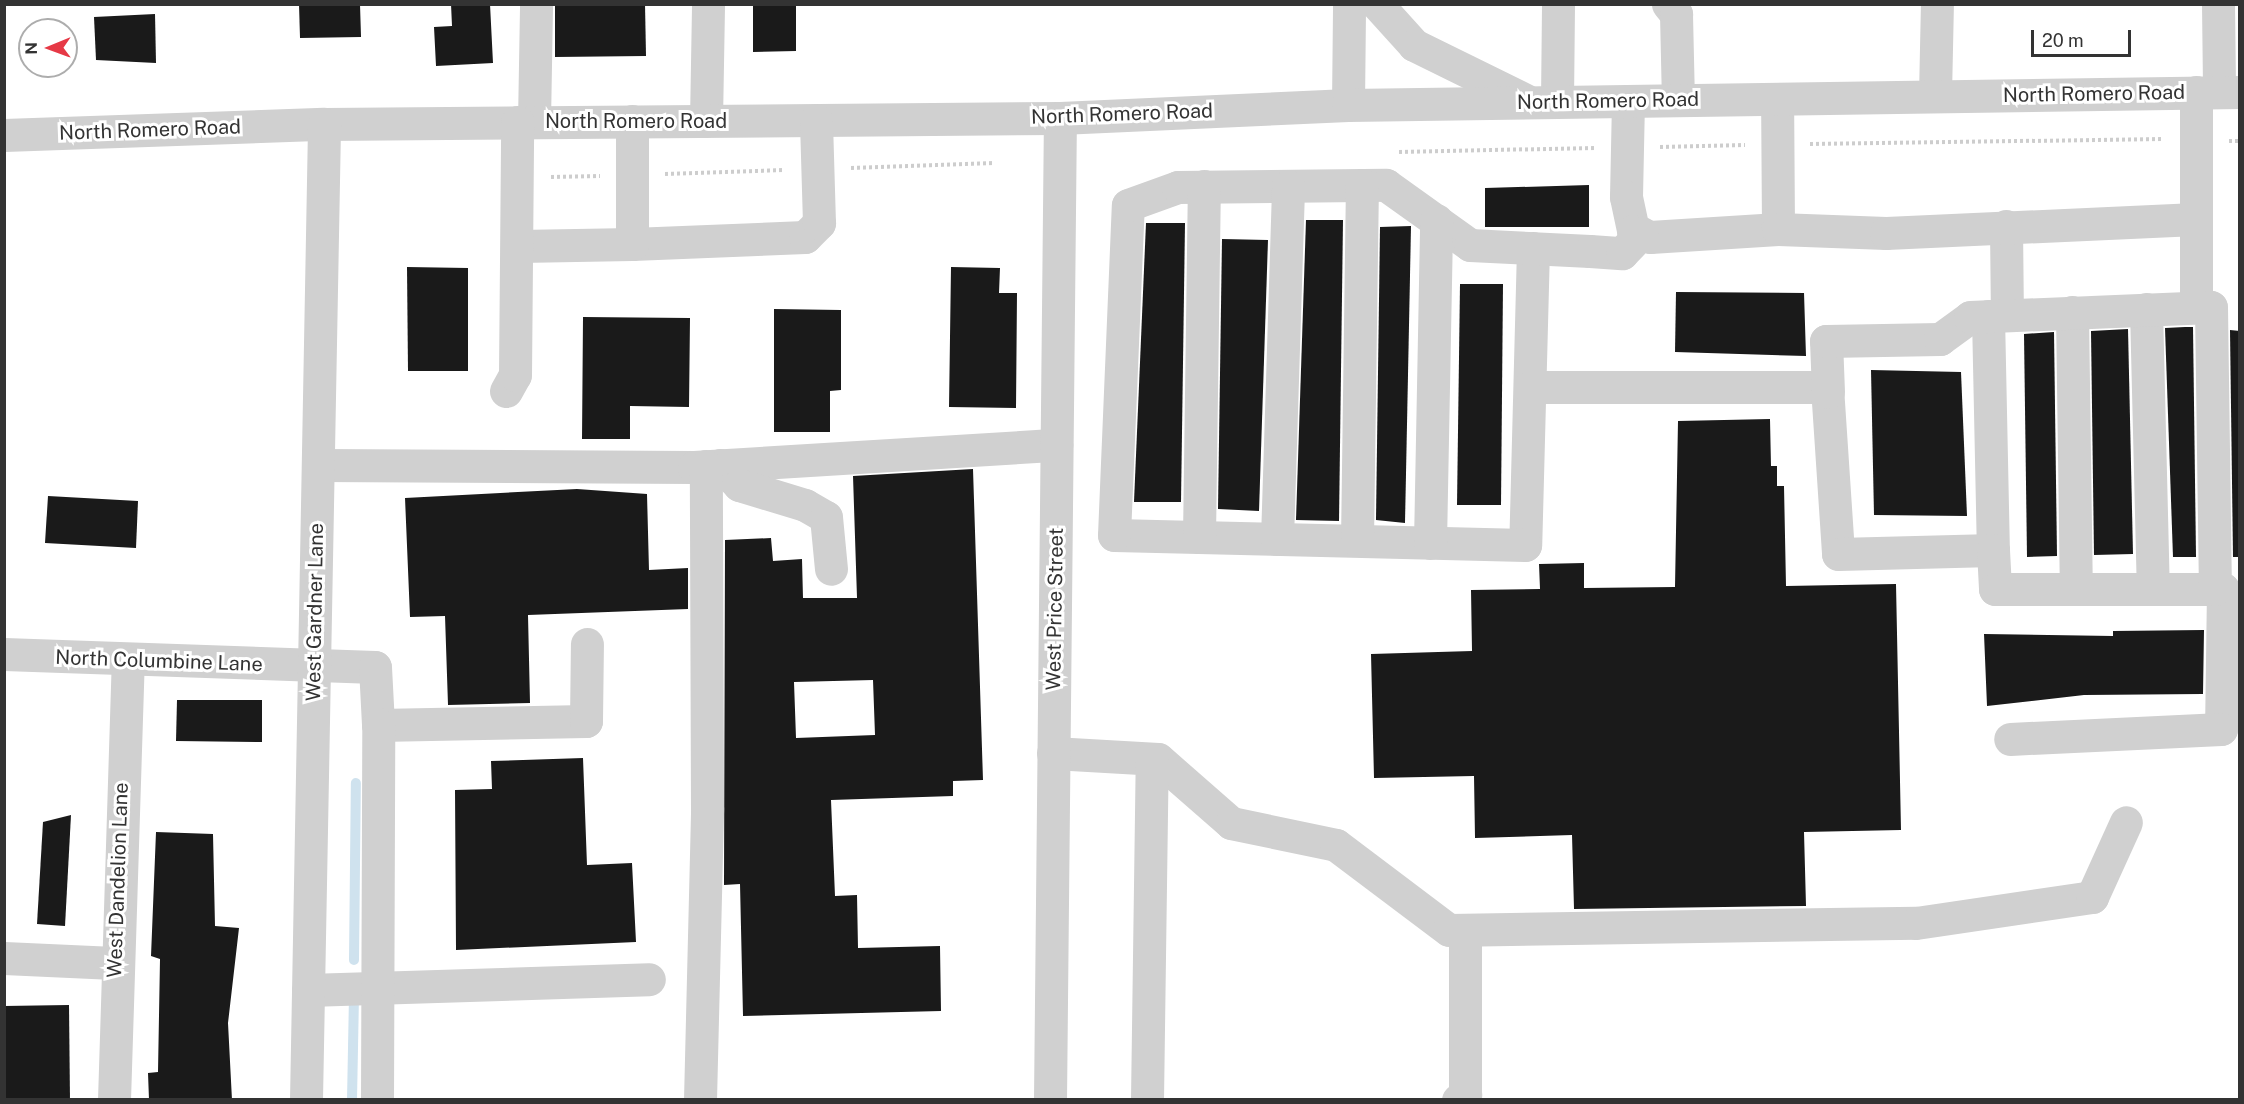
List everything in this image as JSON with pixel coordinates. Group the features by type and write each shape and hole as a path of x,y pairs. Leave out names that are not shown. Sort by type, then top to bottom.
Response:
{"street":[{"path":"506,391 515,375 525,122 536,4"},
{"path":"706,121 708,4"},
{"path":"1348,105 1349,4"},
{"path":"1377,4 1414,45 1544,102 1558,4"},
{"path":"1668,4 1676,14 1678,100"},
{"path":"1935,96 1937,4"},
{"path":"2215,589 2204,309 2196,219 2218,92 2218,4"},
{"name":"North Romero Road","path":"4,135 324,124 1060,118 1348,105 2218,92"},
{"path":"1776,99 1778,229"},
{"path":"1628,101 1626,197 1633,231 1641,233 1778,229 1886,232 2196,219"},
{"name":"West Price Street","path":"1050,1100 1060,118"},
{"path":"519,246 805,237 819,223 816,120"},
{"path":"632,244 633,121"},
{"name":"West Gardner Lane","path":"306,1100 324,124"},
{"path":"1357,540 1362,185"},
{"path":"1533,248 1526,545 1114,535 1128,205 1178,187 1386,185 1470,245 1533,248 1622,253 1641,233"},
{"path":"1199,537 1204,186"},
{"path":"1277,538 1288,186"},
{"path":"1430,543 1436,220"},
{"path":"2006,226 1997,315 1993,550 1995,589 2223,588 2221,729 2010,740"},
{"path":"2146,309 2153,589"},
{"path":"1993,550 1838,554 1826,341 1940,339 1970,316 2204,309"},
{"path":"2072,312 2076,589"},
{"path":"1530,387 1828,392"},
{"path":"318,465 713,465 1056,445"},
{"path":"713,465 739,485 805,504 826,518 831,569"},
{"path":"700,1100 713,465"},
{"path":"377,1100 380,987 378,725 586,721 587,644"},
{"name":"North Columbine Lane","path":"4,654 128,661 375,667 378,725"},
{"name":"West Dandelion Lane","path":"114,1100 114,963 128,661"},
{"path":"1053,753 1152,759 1231,823 1336,845 1449,930 1916,922 2092,897 2126,822"},
{"path":"1147,1100 1152,759"},
{"path":"1458,1100 1465,1095 1465,930"},
{"path":"4,958 114,963"},
{"path":"308,990 649,979"}],"path":[{"path":"544,177 994,163"}],"building":[{"path":"299,4 360,4 361,37 300,38"},
{"path":"451,4 490,4 493,63 436,66 434,27 452,26"},
{"path":"555,4 645,4 646,56 555,57"},
{"path":"753,4 796,4 796,51 753,52"},
{"path":"155,14 156,63 96,60 94,17"},
{"path":"1589,185 1589,227 1485,227 1485,188"},
{"path":"1306,220 1343,220 1339,521 1296,520"},
{"path":"1146,223 1185,223 1181,502 1134,502"},
{"path":"1411,226 1405,523 1376,520 1380,227"},
{"path":"1222,239 1268,240 1259,511 1218,509"},
{"path":"407,267 468,268 468,371 408,371"},
{"path":"951,267 1000,268 999,293 1017,293 1016,408 949,407"},
{"path":"1460,284 1503,284 1501,505 1457,505"},
{"path":"1676,292 1804,293 1806,356 1675,352"},
{"path":"774,309 841,310 841,390 830,391 830,432 774,432"},
{"path":"583,317 690,318 689,407 630,406 630,439 582,439"},
{"path":"2193,327 2196,557 2173,557 2165,328"},
{"path":"2128,329 2133,554 2094,555 2091,331"},
{"path":"2230,330 2240,331 2240,557 2233,557"},
{"path":"2054,332 2057,556 2027,557 2024,334"},
{"path":"1871,370 1961,372 1967,516 1874,515"},
{"path":"1770,419 1771,466 1777,466 1777,486 1784,486 1786,586 1896,584 1901,830 1804,832 1806,906 1574,909 1572,835 1475,838 1474,776 1374,778 1371,654 1472,651 1471,590 1540,589 1539,564 1584,563 1584,588 1675,587 1678,421"},
{"path":"973,469 983,780 953,781 953,796 831,800 835,896 857,895 858,948 940,946 941,1011 743,1016 740,884 724,885 725,540 771,538 773,561 802,559 803,598 857,598 853,476","holes":["873,680 875,735 796,738 794,682"]},
{"path":"577,489 647,494 649,570 688,568 688,609 528,615 530,703 448,705 445,616 410,617 405,498"},
{"path":"48,496 138,501 136,548 45,543"},
{"path":"2204,630 2203,694 2084,695 1987,706 1984,634 2113,636 2113,631"},
{"path":"177,700 262,700 262,742 176,741"},
{"path":"583,758 587,865 632,863 636,942 456,950 455,790 492,789 491,761"},
{"path":"71,815 65,926 37,924 43,822"},
{"path":"156,832 213,834 215,926 239,928 228,1023 232,1100 149,1100 148,1073 158,1072 160,959 151,956"},
{"path":"69,1005 70,1100 4,1100 4,1006"}],"waterway":[{"path":"354,960 356,783"},
{"path":"352,1100 354,998"}]}
